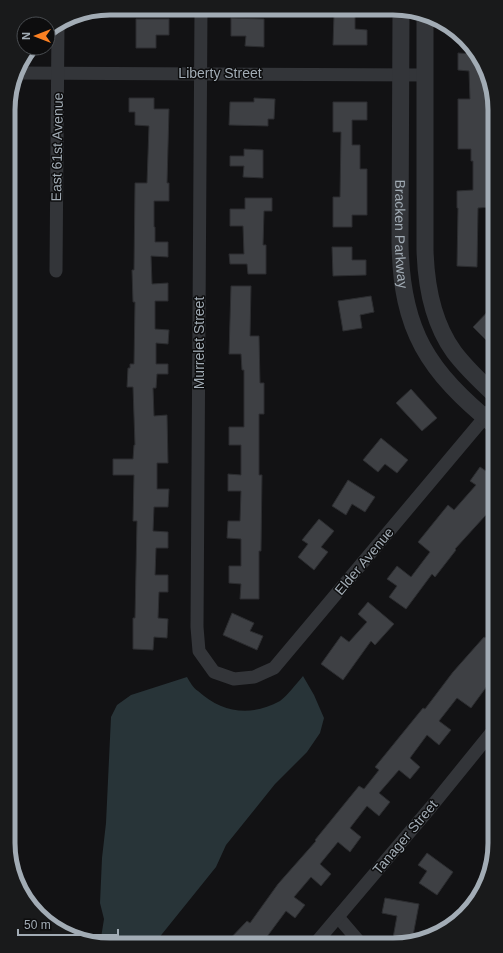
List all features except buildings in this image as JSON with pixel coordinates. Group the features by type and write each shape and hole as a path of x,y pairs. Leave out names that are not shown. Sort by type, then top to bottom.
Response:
{"street":[{"name":"Murrelet Street","path":"201,15 197,627 199,651 214,672"},
{"name":"Bracken Parkway","path":"401,15 400,260 406,305 413,328 434,366 459,395 488,414"},
{"name":"Bracken Parkway","path":"425,20 425,250 426,270 431,300 444,335 453,351 475,377 488,389"},
{"name":"East 61st Avenue","path":"56,271 58,31"},
{"name":"Liberty Street","path":"23,73 425,75"},
{"name":"Elder Avenue","path":"214,672 234,679 254,677 274,668 488,419"},
{"name":"Tanager Street","path":"320,938 431,807 488,737"},
{"path":"338,917 356,938"}],"shaded area":[{"path":"303,676 314,695 324,718 320,733 307,752 275,784 226,845 216,867 159,938 101,937 104,919 100,903 102,858 106,823 111,717 117,705 131,695 187,677 196,690 207,698 227,708 237,710 248,711 269,706 280,701 289,693"}]}
